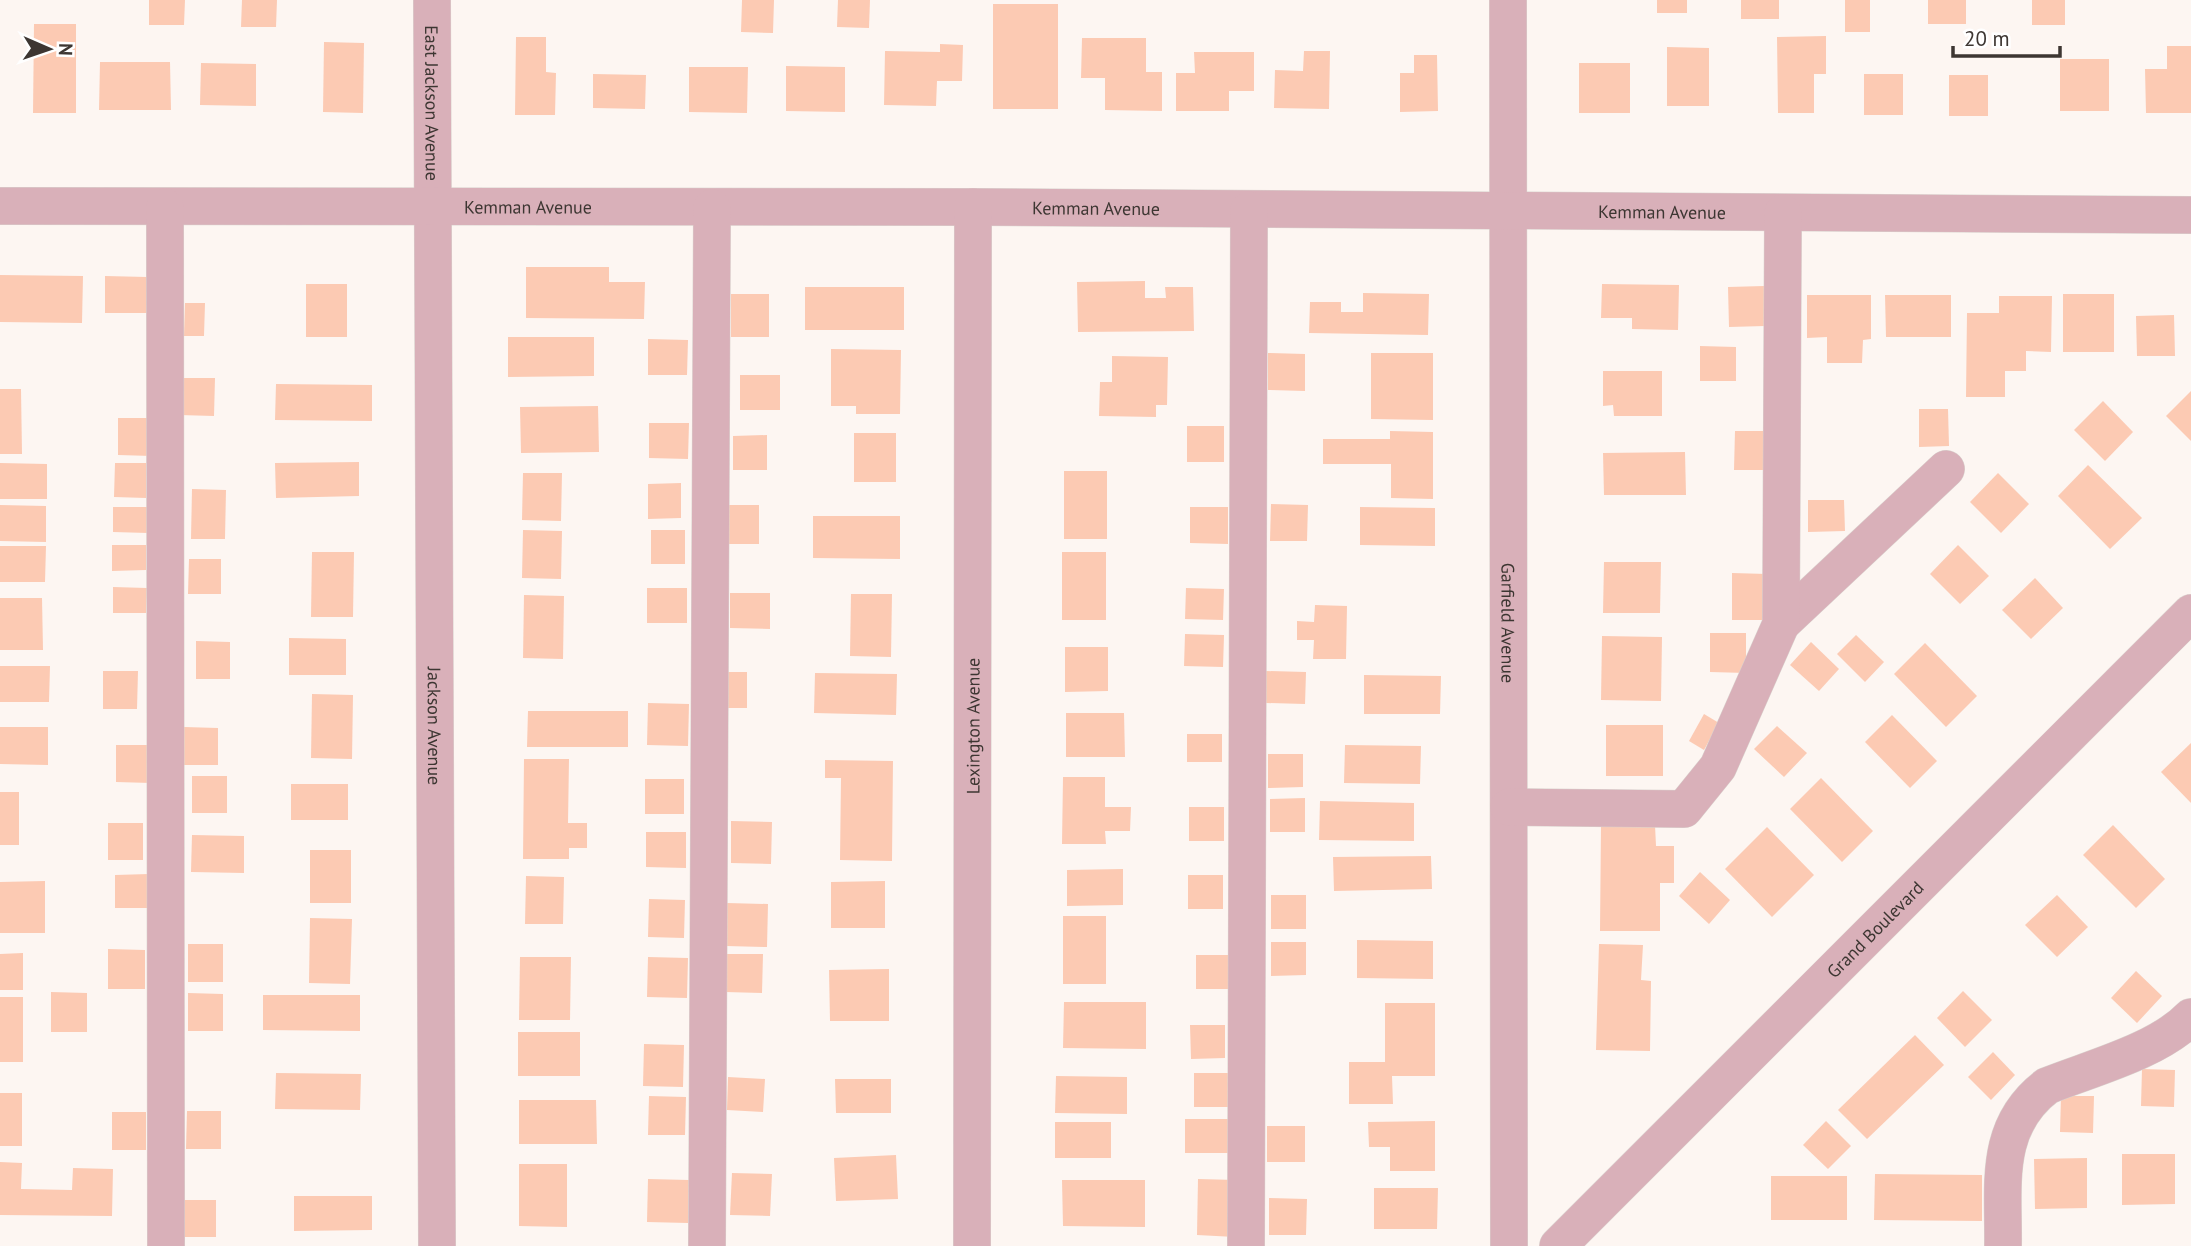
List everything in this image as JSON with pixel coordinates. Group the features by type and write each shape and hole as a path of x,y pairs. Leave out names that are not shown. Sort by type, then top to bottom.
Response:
{"street":[{"name":"East Jackson Avenue","path":"432,0 432,207"},
{"name":"Garfield Avenue","path":"1507,0 1509,1246"},
{"name":"Kemman Avenue","path":"0,206 973,207 2191,215"},
{"path":"165,207 166,1246"},
{"name":"Jackson Avenue","path":"432,207 437,1246"},
{"name":"Lexington Avenue","path":"972,1246 973,207"},
{"path":"707,1246 712,208"},
{"path":"1247,1246 1249,210"},
{"path":"1781,624 1783,213"},
{"path":"1508,807 1684,809 1718,767 1781,624 1946,470"},
{"name":"Grand Boulevard","path":"1558,1246 2191,613"},
{"path":"2003,1246 2007,1139 2031,1098 2047,1086 2160,1041 2187,1025"}],"building":[{"path":"149,0 185,0 184,25 149,25"},
{"path":"242,0 277,0 276,27 241,27"},
{"path":"742,0 774,0 773,33 741,32"},
{"path":"838,0 870,0 869,28 837,27"},
{"path":"1657,0 1687,0 1687,13 1657,13"},
{"path":"1741,0 1779,0 1779,19 1741,19"},
{"path":"1845,0 1870,0 1870,32 1845,32"},
{"path":"1928,0 1966,0 1966,24 1928,24"},
{"path":"2032,0 2065,0 2065,25 2032,25"},
{"path":"993,4 1058,4 1058,109 993,109"},
{"path":"34,24 76,24 76,113 33,113"},
{"path":"1826,36 1826,74 1814,74 1814,113 1778,113 1777,37"},
{"path":"516,37 546,37 546,72 556,73 555,115 515,115"},
{"path":"1082,38 1146,38 1146,72 1162,72 1162,111 1105,110 1105,78 1081,78"},
{"path":"324,42 364,43 363,113 323,112"},
{"path":"940,44 963,45 962,81 937,81 936,106 884,105 885,51 940,52"},
{"path":"2167,46 2191,46 2191,113 2146,113 2145,69 2167,69"},
{"path":"1667,47 1709,48 1709,106 1667,106"},
{"path":"1304,51 1330,51 1329,109 1274,108 1275,70 1303,71"},
{"path":"1194,52 1254,52 1254,91 1229,91 1229,111 1176,111 1176,73 1195,73"},
{"path":"1414,55 1437,55 1438,111 1400,112 1400,73 1414,73"},
{"path":"2060,59 2109,59 2109,111 2060,111"},
{"path":"100,62 170,62 171,110 99,110"},
{"path":"201,63 256,64 256,106 200,105"},
{"path":"1579,63 1630,63 1630,113 1579,113"},
{"path":"786,66 845,67 845,112 786,111"},
{"path":"689,67 748,67 747,113 689,112"},
{"path":"593,74 646,75 645,109 593,108"},
{"path":"1864,74 1903,74 1903,115 1864,115"},
{"path":"1949,75 1988,75 1988,116 1949,116"},
{"path":"526,267 609,267 609,282 645,282 644,319 526,318"},
{"path":"0,275 83,276 82,323 0,322"},
{"path":"105,276 147,277 147,313 105,313"},
{"path":"1145,281 1145,298 1166,298 1165,287 1193,287 1194,331 1078,332 1077,282"},
{"path":"306,284 347,284 347,337 306,337"},
{"path":"1602,284 1679,285 1678,330 1632,329 1632,318 1601,318"},
{"path":"1764,286 1765,326 1729,327 1728,287"},
{"path":"805,287 904,287 904,330 805,330"},
{"path":"1363,293 1429,294 1428,335 1309,333 1310,302 1341,302 1341,312 1363,312"},
{"path":"731,294 769,294 769,337 731,337"},
{"path":"2063,294 2114,294 2114,352 2063,352"},
{"path":"1807,295 1871,295 1871,339 1863,340 1862,363 1827,363 1827,337 1807,338"},
{"path":"1885,295 1951,295 1951,337 1886,337"},
{"path":"1999,296 2052,296 2051,352 2026,351 2026,371 2005,371 2005,397 1966,397 1967,313 1999,313"},
{"path":"185,303 205,303 204,336 184,336"},
{"path":"2174,315 2175,356 2137,356 2136,316"},
{"path":"508,337 594,337 594,376 508,377"},
{"path":"648,339 688,340 687,375 648,375"},
{"path":"1700,346 1736,347 1736,381 1700,381"},
{"path":"831,349 901,350 900,414 856,414 856,406 831,406"},
{"path":"1268,353 1305,354 1305,391 1268,390"},
{"path":"1371,353 1433,353 1433,420 1371,419"},
{"path":"1112,356 1168,357 1167,405 1156,405 1156,417 1099,416 1100,382 1112,382"},
{"path":"1603,371 1662,371 1662,416 1614,416 1613,405 1603,406"},
{"path":"740,375 780,375 780,410 740,410"},
{"path":"180,378 215,378 214,416 179,415"},
{"path":"276,384 372,385 372,421 275,420"},
{"path":"0,389 21,389 22,454 0,454"},
{"path":"2191,391 2191,441 2166,416"},
{"path":"2103,401 2133,432 2105,461 2074,430"},
{"path":"598,406 599,452 521,453 520,407"},
{"path":"1919,409 1948,409 1949,446 1919,447"},
{"path":"118,418 152,418 152,456 118,455"},
{"path":"649,423 689,423 688,459 649,458"},
{"path":"1187,426 1224,426 1224,462 1187,462"},
{"path":"1390,431 1433,432 1433,499 1391,498 1391,464 1323,464 1323,439 1390,439"},
{"path":"1735,431 1770,431 1770,470 1734,470"},
{"path":"854,433 896,433 896,482 854,482"},
{"path":"767,435 767,470 733,470 733,436"},
{"path":"1685,452 1686,495 1604,495 1603,453"},
{"path":"359,462 359,496 276,498 275,463"},
{"path":"0,463 47,464 47,499 0,499"},
{"path":"115,463 146,463 146,498 114,497"},
{"path":"2088,465 2142,518 2110,549 2058,496"},
{"path":"1064,471 1107,471 1107,539 1064,539"},
{"path":"523,473 562,473 561,521 522,520"},
{"path":"1998,473 2029,504 2001,533 1970,502"},
{"path":"681,483 681,518 648,519 648,484"},
{"path":"192,489 226,490 225,539 191,539"},
{"path":"1808,500 1844,500 1845,531 1808,532"},
{"path":"1271,504 1308,505 1307,541 1270,541"},
{"path":"0,505 46,506 46,542 0,541"},
{"path":"726,505 759,505 759,544 726,544"},
{"path":"113,507 148,507 148,533 113,532"},
{"path":"1190,507 1228,507 1228,544 1190,543"},
{"path":"1360,507 1435,508 1435,546 1360,545"},
{"path":"813,516 900,516 900,559 813,558"},
{"path":"523,530 562,531 561,579 522,578"},
{"path":"651,530 685,530 685,564 651,564"},
{"path":"112,545 146,545 146,570 112,571"},
{"path":"1958,545 1989,576 1960,604 1930,574"},
{"path":"0,546 46,546 45,582 0,582"},
{"path":"312,552 354,552 353,617 311,617"},
{"path":"1062,552 1106,552 1106,620 1062,620"},
{"path":"189,559 221,559 221,594 188,594"},
{"path":"1604,562 1661,562 1660,613 1603,613"},
{"path":"1732,573 1767,574 1767,620 1732,620"},
{"path":"2035,578 2063,608 2031,639 2002,610"},
{"path":"113,587 147,588 146,613 113,613"},
{"path":"647,588 687,588 687,623 647,623"},
{"path":"1186,588 1224,589 1223,620 1185,619"},
{"path":"730,593 770,593 770,629 730,628"},
{"path":"851,594 892,594 891,657 850,656"},
{"path":"524,595 564,596 563,659 523,658"},
{"path":"0,598 42,598 43,650 0,650"},
{"path":"1315,605 1347,606 1346,659 1313,659 1314,640 1297,640 1297,621 1314,622"},
{"path":"1710,633 1746,633 1746,673 1710,672"},
{"path":"1185,634 1224,635 1223,667 1184,666"},
{"path":"1856,635 1884,662 1865,682 1837,654"},
{"path":"1602,636 1662,637 1661,701 1601,700"},
{"path":"289,638 346,639 346,675 289,675"},
{"path":"196,641 230,642 230,679 196,679"},
{"path":"1811,642 1839,669 1819,691 1790,665"},
{"path":"1925,643 1977,696 1946,727 1894,674"},
{"path":"1065,647 1108,647 1108,691 1065,692"},
{"path":"0,666 50,666 49,702 0,702"},
{"path":"103,671 138,671 137,709 103,709"},
{"path":"1266,671 1306,672 1305,704 1266,703"},
{"path":"726,672 747,672 747,708 726,708"},
{"path":"815,673 897,674 896,715 814,713"},
{"path":"1364,675 1441,676 1440,714 1364,714"},
{"path":"312,694 353,695 352,759 311,758"},
{"path":"648,703 689,704 688,746 647,745"},
{"path":"528,711 628,711 628,747 527,747"},
{"path":"1066,713 1124,713 1125,757 1066,757"},
{"path":"1704,714 1719,723 1704,750 1689,741"},
{"path":"1892,715 1937,761 1910,788 1865,742"},
{"path":"1606,725 1663,725 1663,776 1606,776"},
{"path":"1777,726 1807,753 1784,777 1754,749"},
{"path":"0,727 48,727 48,765 0,764"},
{"path":"184,727 218,728 218,765 184,765"},
{"path":"1187,734 1222,734 1222,762 1187,762"},
{"path":"2191,743 2191,803 2161,772"},
{"path":"116,745 151,745 151,783 116,782"},
{"path":"1345,745 1421,746 1420,784 1344,783"},
{"path":"1268,754 1303,754 1303,787 1268,788"},
{"path":"524,759 569,759 568,823 587,823 587,848 569,848 569,859 523,859"},
{"path":"825,760 893,761 892,861 840,860 841,778 825,778"},
{"path":"192,776 227,776 227,813 192,813"},
{"path":"1063,777 1105,777 1105,807 1131,807 1130,831 1105,831 1106,844 1062,844"},
{"path":"1821,778 1873,831 1842,862 1790,809"},
{"path":"645,779 684,779 684,814 645,814"},
{"path":"291,784 348,784 348,820 291,820"},
{"path":"0,792 19,792 19,845 0,845"},
{"path":"1305,798 1305,832 1270,832 1270,799"},
{"path":"1320,801 1414,803 1414,841 1319,840"},
{"path":"1189,807 1224,807 1224,841 1189,841"},
{"path":"731,821 772,822 771,864 731,863"},
{"path":"108,823 143,823 143,860 108,860"},
{"path":"1601,825 1655,825 1656,846 1674,846 1674,883 1660,883 1660,931 1600,931"},
{"path":"2113,825 2165,879 2136,908 2083,855"},
{"path":"1767,827 1814,875 1772,917 1725,869"},
{"path":"646,832 686,832 686,868 646,867"},
{"path":"192,835 244,836 244,873 191,872"},
{"path":"310,850 351,850 351,903 310,903"},
{"path":"1431,856 1432,889 1334,891 1333,857"},
{"path":"1123,869 1123,905 1067,906 1067,870"},
{"path":"1700,872 1730,900 1709,924 1679,896"},
{"path":"149,874 149,908 115,908 115,875"},
{"path":"1188,875 1223,875 1223,909 1188,909"},
{"path":"526,876 564,877 563,924 525,924"},
{"path":"45,881 45,933 0,933 0,882"},
{"path":"885,881 885,928 831,928 831,882"},
{"path":"1271,895 1306,895 1306,929 1271,929"},
{"path":"2057,895 2088,927 2057,957 2025,925"},
{"path":"649,899 685,900 684,938 648,937"},
{"path":"727,903 768,904 767,947 726,946"},
{"path":"1063,916 1106,916 1106,984 1063,984"},
{"path":"310,918 352,919 350,984 309,983"},
{"path":"1357,940 1433,941 1433,979 1357,978"},
{"path":"1271,942 1306,942 1306,975 1271,976"},
{"path":"188,944 223,944 223,982 188,982"},
{"path":"1599,944 1643,945 1641,980 1651,981 1650,1051 1596,1050"},
{"path":"108,949 145,950 145,989 108,989"},
{"path":"23,953 23,990 0,990 0,954"},
{"path":"726,954 763,954 762,993 725,992"},
{"path":"1196,955 1230,955 1231,989 1196,989"},
{"path":"520,957 571,957 570,1020 519,1020"},
{"path":"648,957 688,958 687,998 647,997"},
{"path":"889,969 889,1021 830,1021 829,970"},
{"path":"2136,971 2162,996 2137,1023 2111,998"},
{"path":"1963,991 1992,1020 1965,1047 1937,1018"},
{"path":"51,992 87,993 87,1032 51,1032"},
{"path":"188,993 223,994 223,1031 188,1031"},
{"path":"263,995 360,995 360,1031 263,1030"},
{"path":"0,997 23,997 23,1062 0,1062"},
{"path":"1064,1002 1146,1002 1146,1049 1063,1048"},
{"path":"1385,1003 1435,1003 1435,1076 1392,1076 1393,1104 1349,1104 1349,1062 1385,1062"},
{"path":"1190,1025 1225,1025 1225,1058 1191,1059"},
{"path":"518,1032 580,1032 580,1076 518,1076"},
{"path":"1915,1035 1944,1065 1867,1139 1838,1110"},
{"path":"644,1044 684,1045 683,1087 643,1086"},
{"path":"1993,1052 2015,1075 1991,1100 1968,1077"},
{"path":"2142,1069 2175,1070 2174,1107 2141,1106"},
{"path":"276,1073 361,1074 360,1110 275,1109"},
{"path":"1194,1073 1229,1073 1229,1107 1194,1107"},
{"path":"1056,1076 1127,1077 1127,1114 1055,1113"},
{"path":"728,1077 765,1079 763,1112 727,1110"},
{"path":"835,1079 891,1079 891,1113 836,1113"},
{"path":"0,1093 22,1093 22,1146 0,1146"},
{"path":"649,1096 686,1097 685,1135 648,1135"},
{"path":"2061,1096 2094,1096 2093,1133 2060,1132"},
{"path":"519,1100 596,1100 597,1144 519,1144"},
{"path":"187,1111 221,1111 221,1149 186,1149"},
{"path":"112,1112 146,1112 146,1150 112,1150"},
{"path":"1185,1119 1231,1119 1231,1153 1185,1153"},
{"path":"1435,1121 1435,1171 1390,1171 1390,1147 1369,1147 1368,1122"},
{"path":"1826,1121 1851,1146 1828,1169 1803,1145"},
{"path":"1055,1122 1111,1122 1111,1158 1055,1158"},
{"path":"1267,1126 1305,1126 1305,1162 1267,1162"},
{"path":"2122,1154 2175,1154 2175,1204 2122,1205"},
{"path":"896,1155 898,1199 836,1201 834,1158"},
{"path":"2087,1158 2087,1208 2035,1209 2034,1159"},
{"path":"0,1162 22,1163 21,1189 72,1190 73,1168 113,1169 112,1216 0,1215"},
{"path":"519,1164 567,1164 567,1227 519,1226"},
{"path":"732,1173 772,1174 770,1216 730,1215"},
{"path":"1875,1174 1982,1175 1982,1221 1874,1220"},
{"path":"1771,1176 1847,1176 1847,1220 1771,1220"},
{"path":"648,1179 689,1180 688,1223 647,1222"},
{"path":"1198,1179 1236,1180 1235,1237 1197,1235"},
{"path":"1062,1180 1145,1180 1145,1227 1063,1226"},
{"path":"1374,1188 1438,1188 1437,1229 1374,1229"},
{"path":"294,1196 372,1196 372,1230 294,1231"},
{"path":"1269,1198 1307,1199 1306,1235 1269,1235"},
{"path":"182,1200 216,1200 216,1237 182,1237"}]}
